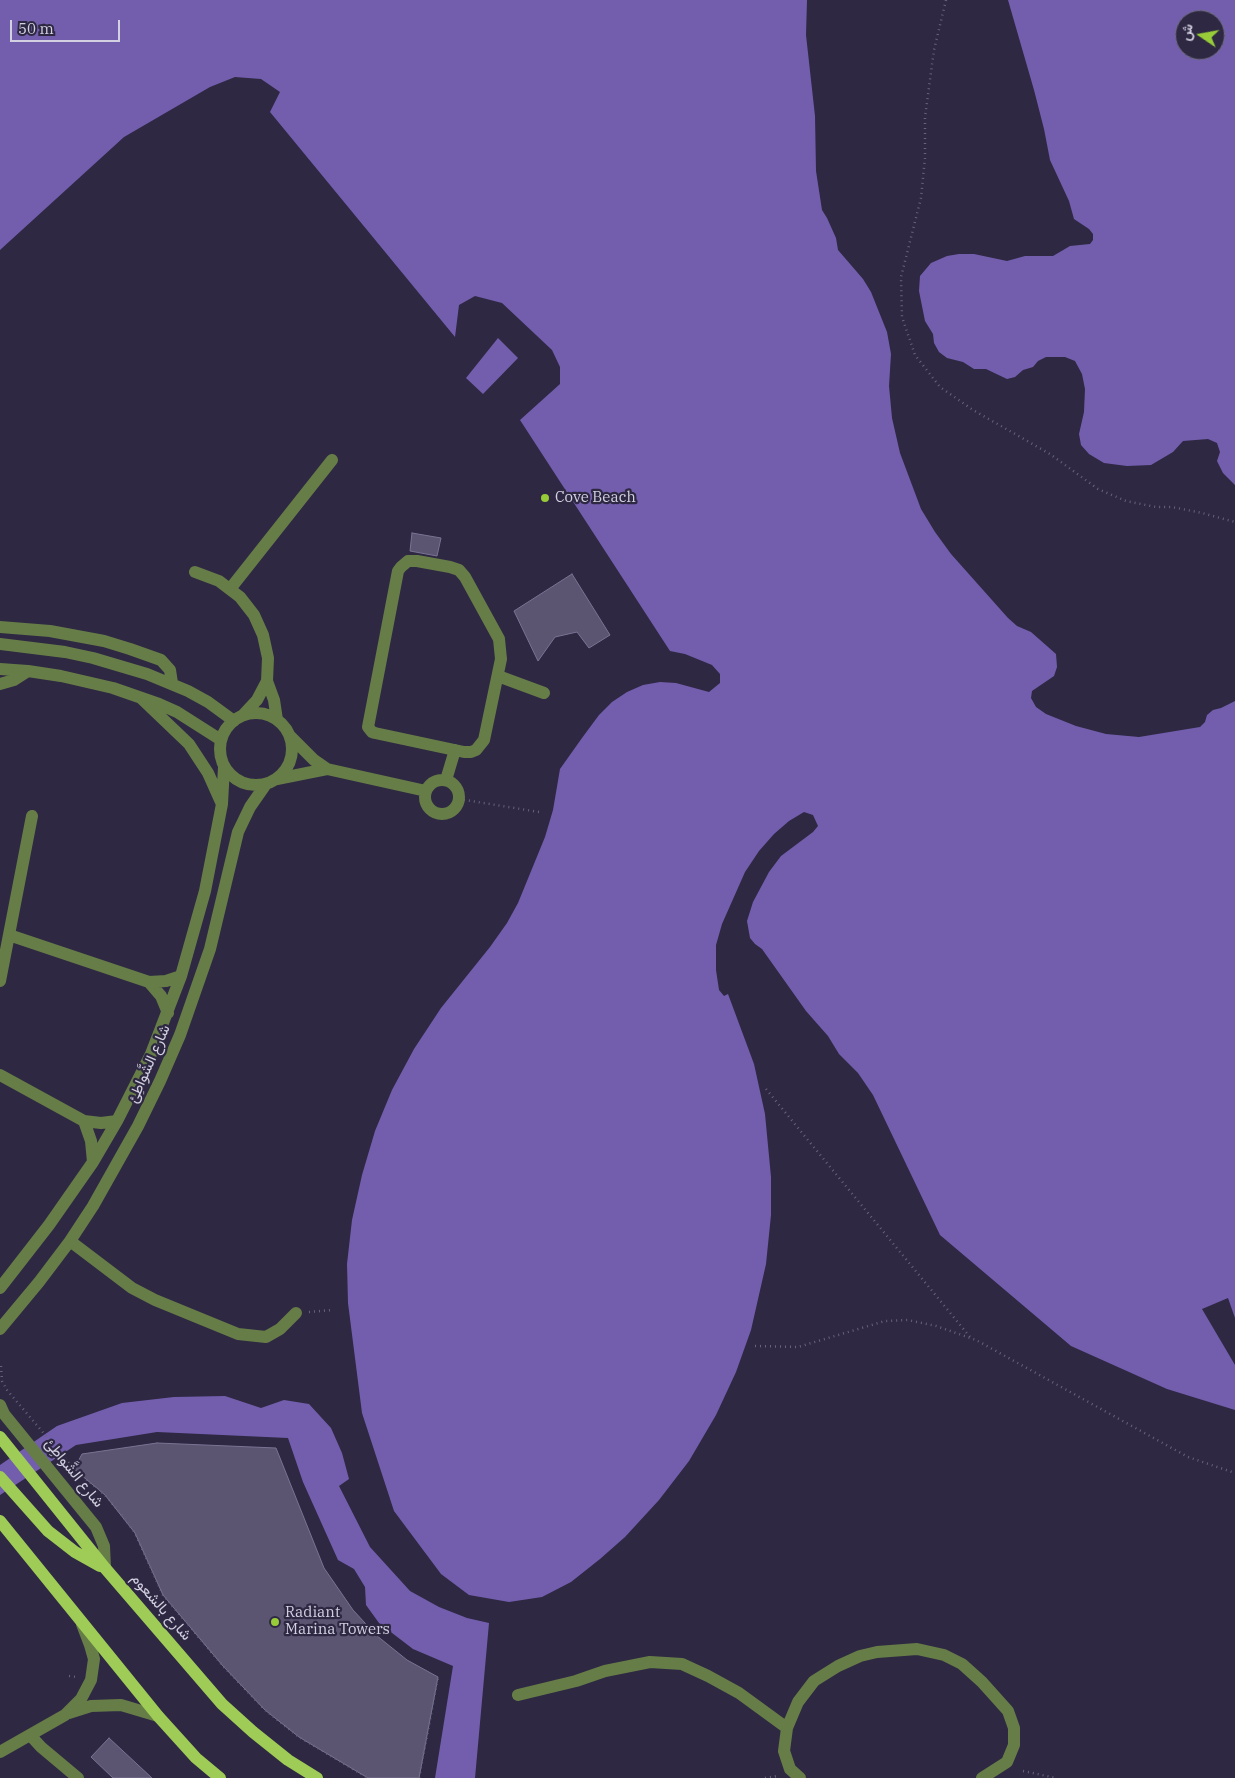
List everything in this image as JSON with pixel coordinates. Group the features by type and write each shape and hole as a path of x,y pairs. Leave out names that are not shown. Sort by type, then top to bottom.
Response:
{"main road":[{"name":"شارع بالشعوم","path":"0,1438 105,1568 222,1704 288,1760 317,1778"},
{"path":"0,1477 48,1531 68,1547 105,1568"},
{"path":"2,1523 158,1716 196,1758 220,1778"}],"street":[{"path":"230,589 332,460"},
{"path":"408,561 455,568 463,574 499,639 501,652 498,676 484,740 476,750 470,752 455,750 375,733 368,727 398,571 408,561"},
{"path":"195,572 213,579 230,589 248,606 259,625 268,658 267,681 274,700 277,720"},
{"path":"0,627 50,631 78,636 155,657 166,664 170,670 172,683"},
{"path":"0,644 40,648 120,665 172,683 238,718 261,714 277,720 284,726 292,746 290,759 285,771 270,782"},
{"path":"0,669 28,671 87,681 139,697 177,712 221,740"},
{"path":"0,684 14,680 28,671"},
{"path":"498,676 544,693"},
{"path":"267,681 257,700 228,726 221,740 221,758 224,767 238,781 256,786 327,769"},
{"path":"139,697 189,744 208,773 222,804"},
{"path":"288,734 314,760 327,769 426,791"},
{"path":"446,780 455,750"},
{"name":"شارع الشَّواطِئ","path":"0,1288 49,1225 93,1162 117,1121 151,1054 181,976 206,891 222,804 224,767"},
{"path":"438,780 446,780 454,784 458,791 459,799 456,807 450,812 442,814 434,812 428,807 425,799 426,791 431,784 438,780"},
{"name":"شارع الشَّواطِئ","path":"0,1328 39,1282 70,1241 114,1170 138,1126 180,1035 210,948 238,832 250,807 270,782"},
{"path":"0,982 32,816"},
{"path":"9,935 149,982 166,981 181,976"},
{"name":"شارع الشَّواطِئ","path":"149,982 161,996 168,1012"},
{"path":"0,1075 84,1121 101,1124 117,1121"},
{"path":"84,1121 91,1142 93,1162"},
{"path":"70,1241 140,1292 238,1334 266,1337 280,1329 296,1313"},
{"name":"شارع الشَّواطِئ","path":"2,1410 96,1527 101,1536 105,1552 105,1568"},
{"path":"65,1715 81,1699 91,1680 94,1659 78,1615"},
{"path":"800,1778 790,1769 784,1751 787,1728 798,1702 814,1681 838,1666 860,1656 917,1649 944,1655 962,1664 982,1682 1006,1709 1014,1728 1014,1745 1007,1762 982,1778"},
{"path":"518,1695 576,1681 605,1671 650,1662 682,1664 738,1693 787,1728"},
{"path":"0,1752 65,1715 92,1706 121,1706 158,1716"},
{"path":"30,1735 41,1747 78,1778"},
{"path":"196,1758 213,1778"}],"path":[{"path":"946,0 934,50 926,108 922,198 901,277 902,317 916,355 940,387 972,410 1041,449 1105,492 1141,505 1172,507 1235,522"},
{"path":"459,799 539,812"},
{"path":"766,1089 970,1338"},
{"path":"296,1313 332,1310"},
{"path":"755,1346 798,1347 885,1321 908,1320 936,1326 970,1338 1188,1457 1235,1473"},
{"path":"2,1366 1,1375 5,1386 74,1469 105,1495 121,1514 135,1533 162,1595 223,1666 265,1710 299,1737 368,1778"},
{"path":"69,1676 77,1677"},
{"path":"419,1778 438,1677"},
{"path":"1023,1771 1056,1778"},
{"path":"765,1778 779,1776"}],"shaded area":[{"path":"0,0 807,0 806,35 815,116 816,171 822,210 836,238 838,250 863,279 871,292 887,332 891,354 889,386 892,418 900,453 921,509 951,554 1008,618 1017,626 1031,632 1056,654 1057,667 1054,676 1032,691 1031,698 1036,707 1046,714 1076,726 1106,734 1139,737 1200,727 1205,722 1207,715 1213,710 1235,701 1235,1318 1228,1298 1202,1309 1235,1365 1235,1410 1167,1389 1071,1346 940,1235 873,1095 858,1073 839,1054 828,1036 806,1011 762,949 750,938 747,921 753,902 769,872 781,856 813,832 818,826 813,815 804,812 789,821 774,834 759,851 745,872 722,924 716,945 716,970 719,990 724,996 728,994 754,1064 765,1114 771,1177 771,1215 766,1264 751,1330 736,1372 716,1415 689,1461 659,1500 625,1537 571,1582 542,1597 509,1602 469,1595 441,1574 394,1511 362,1413 348,1303 347,1264 352,1220 362,1175 375,1131 392,1090 414,1049 441,1008 490,947 518,903 545,837 553,810 560,769 599,715 612,702 627,692 643,685 660,682 676,683 709,692 720,683 720,674 712,665 685,654 670,651 520,420 560,384 560,367 552,350 502,303 475,296 459,305 455,337 270,112 280,92 261,79 235,77 210,87 124,137 0,250"},
{"path":"1008,0 1235,0 1235,485 1223,473 1217,461 1220,452 1217,443 1208,439 1183,441 1173,452 1151,465 1127,466 1104,463 1089,454 1081,445 1079,434 1084,412 1085,389 1082,374 1075,361 1065,357 1046,357 1038,361 1033,367 1023,370 1015,377 1007,379 986,369 974,369 963,362 947,358 939,352 934,343 933,334 925,321 919,291 920,276 931,263 947,256 959,254 974,254 1007,261 1025,256 1053,256 1070,246 1090,244 1093,240 1093,234 1089,229 1074,219 1069,201 1050,160 1044,129"},
{"path":"498,338 518,358 483,394 466,378"},
{"path":"225,1396 261,1408 284,1400 309,1404 331,1428 342,1453 349,1479 339,1486 370,1547 410,1591 439,1607 467,1618 489,1623 475,1778 435,1778 453,1666 413,1649 379,1623 366,1605 365,1587 354,1569 338,1560 303,1482 288,1438 157,1432 76,1445 0,1495 0,1465 57,1426 122,1403 174,1397"}],"building":[{"path":"412,533 441,538 437,556 410,551"},
{"path":"572,574 610,635 589,648 577,632 555,637 538,661 514,611"},
{"name":"Radiant Marina Towers","path":"157,1443 276,1448 324,1568 353,1610 376,1635 407,1660 438,1677 419,1778 368,1778 299,1737 265,1710 223,1666 163,1595 135,1533 105,1495 74,1469 82,1454"},
{"path":"109,1738 152,1778 113,1778 91,1757"}],"place":[{"name":"Cove Beach","path":"545,498"},
{"name":"Radiant Marina Towers","path":"275,1622"}]}
